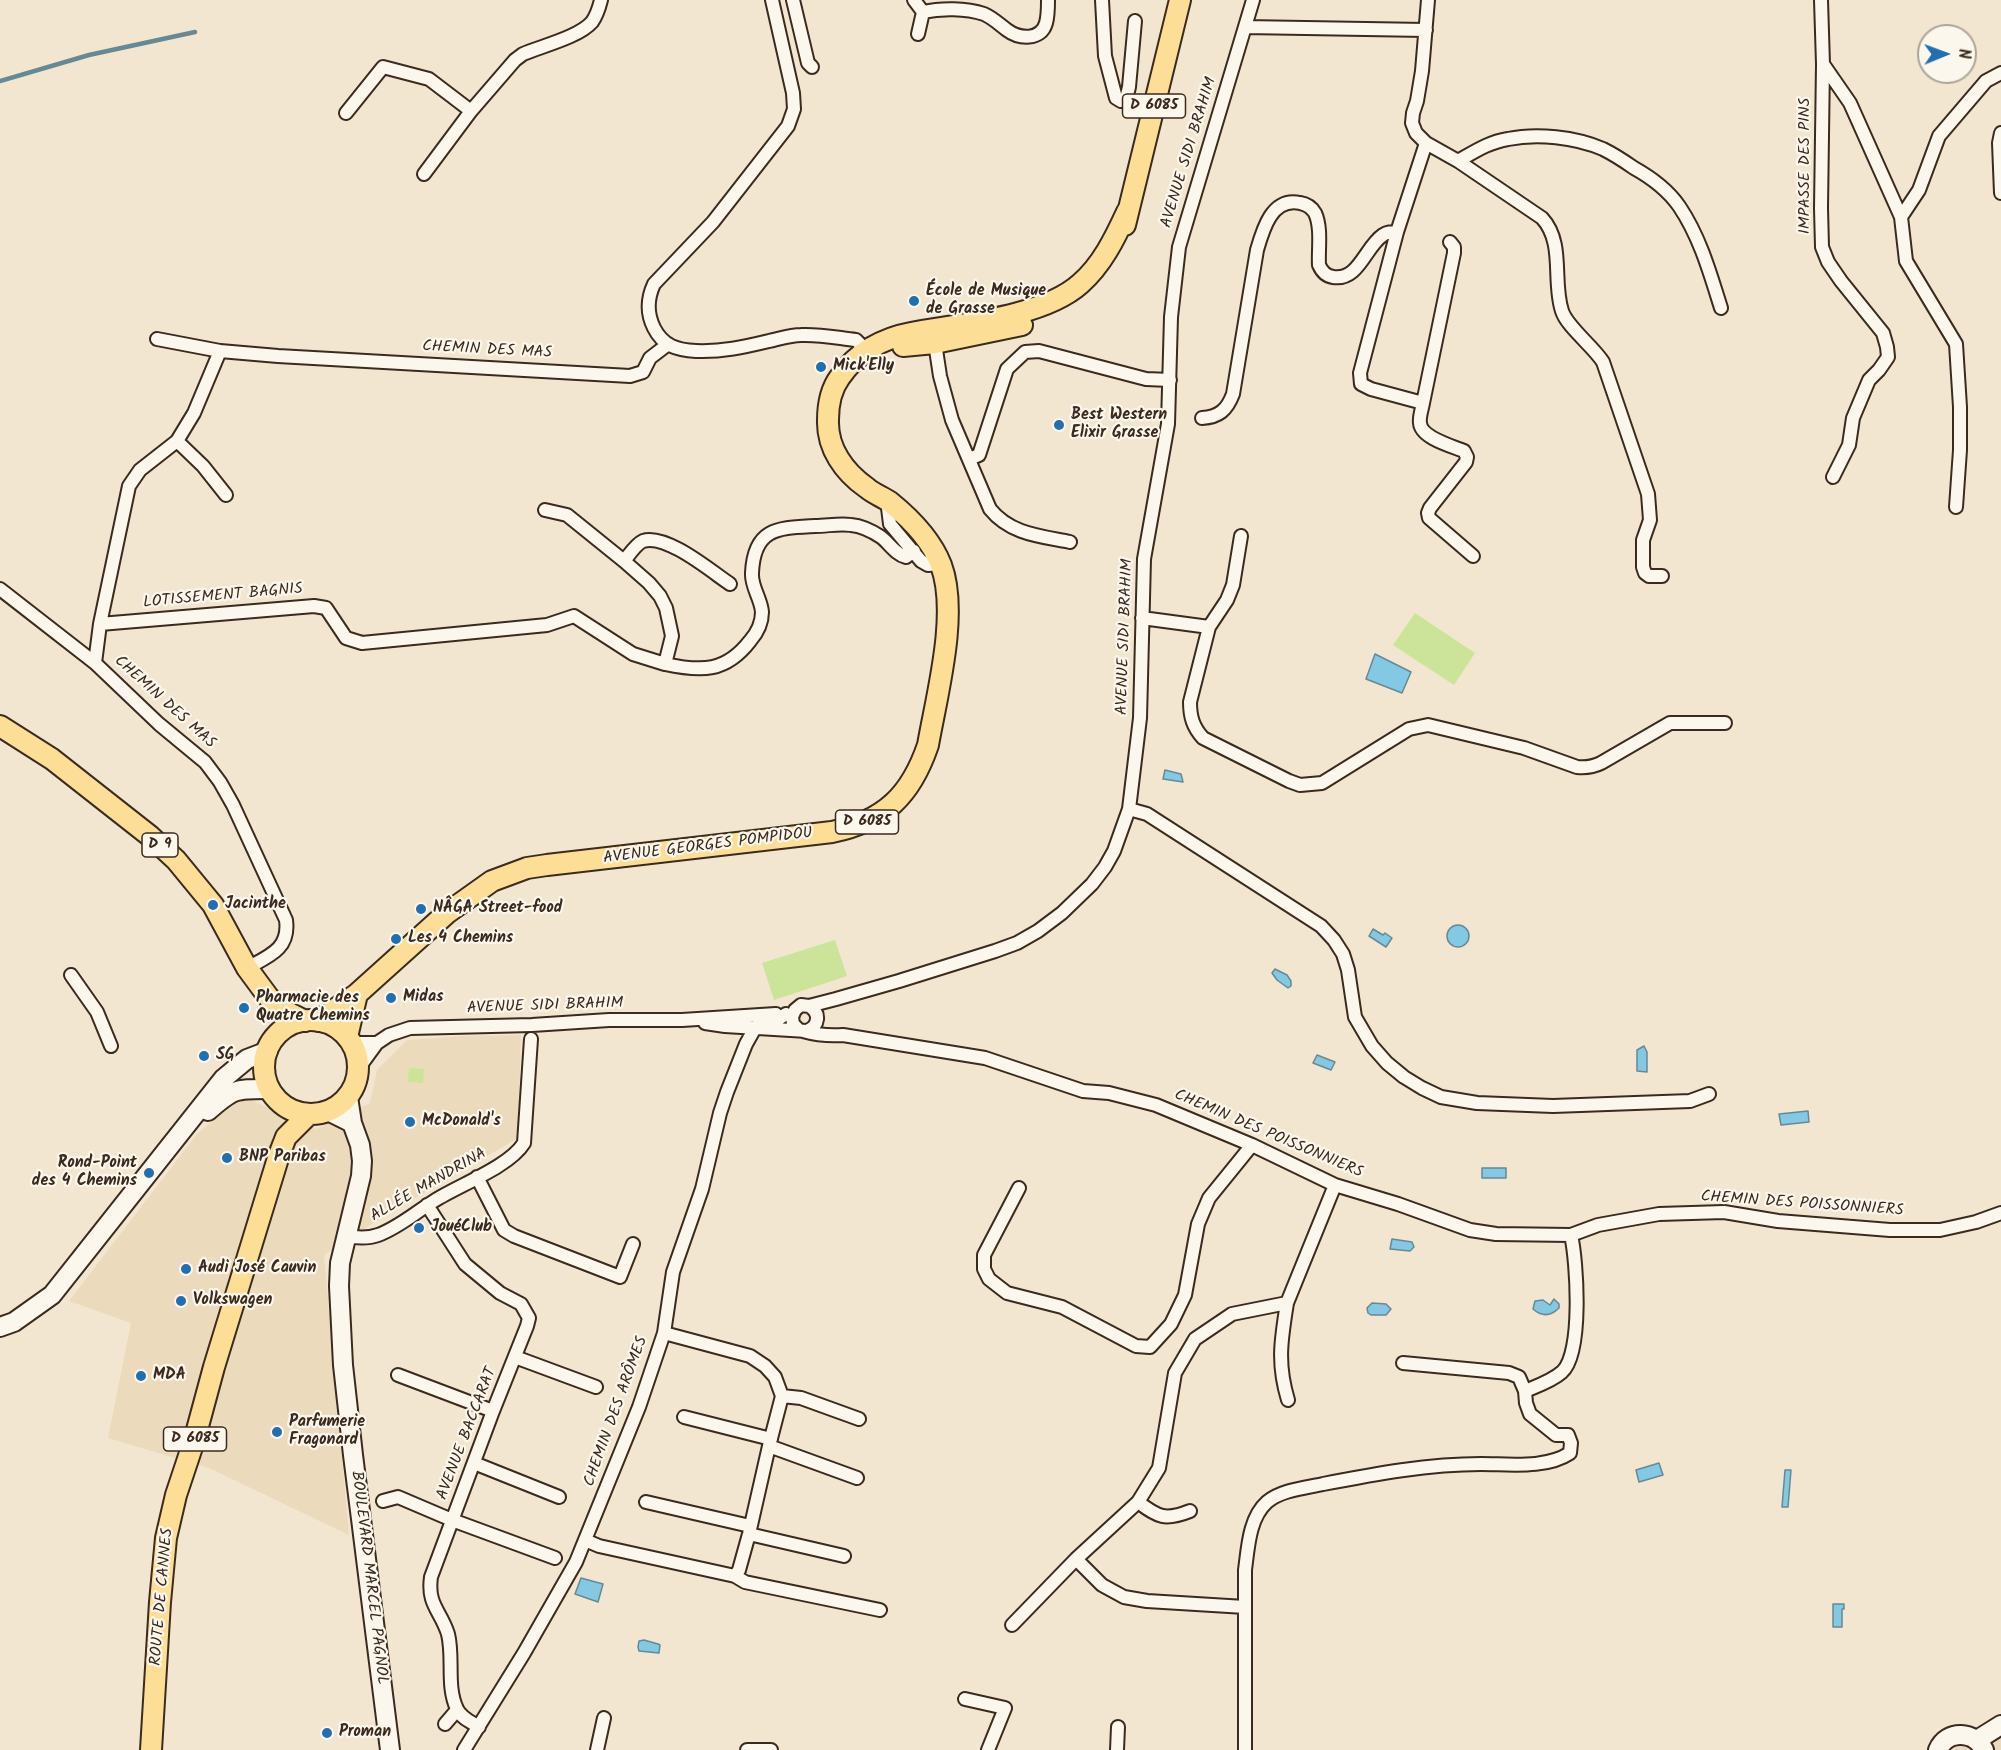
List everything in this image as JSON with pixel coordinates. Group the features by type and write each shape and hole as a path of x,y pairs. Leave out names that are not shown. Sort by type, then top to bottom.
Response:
{"main road":[{"name":"AVENUE GEORGES POMPIDOU","path":"866,350 935,343 1018,327 1069,306 1088,293 1115,254 1123,234 1180,0"},
{"name":"AVENUE GEORGES POMPIDOU","path":"312,1021 357,994 447,913 492,881 508,873 548,865 832,832 867,822 903,795 922,763 928,745 948,625 946,582 940,564 919,529 887,500 866,488 838,459 830,441 828,427 831,395 845,369 866,350 884,341 904,334 1011,315 1047,303 1080,285 1109,249 1127,212"},
{"path":"935,343 937,335 992,325 1011,315"},
{"name":"D 9","path":"0,726 52,759 150,836 176,860 213,905 247,968 275,1006 288,1014 312,1021"},
{"path":"349,1040 357,994"},
{"path":"272,1043 285,1028 312,1021 334,1027 349,1040 355,1051 357,1079 348,1097 339,1105 319,1113 288,1108 275,1095 266,1076 265,1063 272,1043 275,1006"},
{"name":"ROUTE DE CANNES","path":"151,1750 166,1538 176,1495 194,1441 214,1367 286,1137 275,1095"},
{"name":"ROUTE DE CANNES","path":"286,1137 319,1113"}],"street":[{"path":"424,174 471,111 515,60 582,30 597,14 601,0"},
{"path":"772,0 793,93 794,109 788,126 712,222 654,284 649,295 651,321 656,332 667,345 676,349 715,352 800,334 856,340 866,350"},
{"path":"793,0 808,63 812,67"},
{"path":"914,0 923,12 918,34"},
{"path":"923,12 934,10 975,12 995,20 1015,35 1033,37 1042,32 1046,25 1048,0"},
{"path":"1102,0 1105,56 1116,98 1121,101 1126,99 1129,87 1135,21"},
{"name":"AVENUE SIDI BRAHIM","path":"682,1020 725,1026 811,1029 815,1013 836,999 1017,943 1038,931 1062,912 1084,892 1105,867 1122,832 1129,810 1141,707 1144,559 1168,424 1171,317 1179,248 1253,0"},
{"path":"1428,0 1420,81 1412,123 1416,134 1542,218 1550,226 1554,236 1558,294 1563,315 1603,362 1648,494 1650,520 1643,540 1643,567 1649,576 1662,576"},
{"name":"IMPASSE DES PINS","path":"1821,0 1822,247 1828,262 1841,281 1883,333 1888,357 1869,380 1853,418 1849,445 1833,477"},
{"path":"1245,27 1426,30"},
{"path":"1823,64 1850,103 1901,217 1906,261 1956,344 1960,407 1956,507"},
{"path":"346,113 383,67 429,79 471,111"},
{"path":"1901,217 1918,190 1940,136 1986,81 2001,73"},
{"path":"2001,133 1999,143 2001,193"},
{"path":"1458,161 1488,144 1526,136 1561,139 1603,149 1654,180 1680,207 1702,249 1721,308"},
{"path":"1423,403 1371,389 1361,384 1360,373 1397,232 1426,142"},
{"path":"1202,418 1214,417 1222,413 1233,394 1257,250 1264,226 1276,208 1284,203 1293,202 1303,203 1310,207 1318,225 1319,266 1321,271 1334,277 1348,275 1355,270 1380,237 1397,232"},
{"path":"1450,242 1454,253 1419,422 1425,435 1464,451 1467,457 1466,462 1428,513 1429,518 1473,556"},
{"name":"CHEMIN DES MAS","path":"157,339 220,351 278,356 630,376 643,372 650,358 667,345"},
{"path":"935,343 940,376 952,420 990,509 997,518 1016,529 1070,542"},
{"name":"CHEMIN DES MAS","path":"220,351 194,413 177,441 140,470 129,486 100,624 95,663 159,724 205,762 233,805 286,920 287,931 284,942 276,951 247,968"},
{"path":"969,459 979,455 1007,369 1025,352 1039,351 1146,379 1170,380"},
{"path":"177,441 203,466 226,495"},
{"path":"887,500 890,524 921,561 928,565 940,564"},
{"path":"545,510 567,515 649,583 666,608 672,636 665,664 688,669 705,669 726,664 742,652 756,633 761,622 762,611 753,589 751,573 753,561 764,536 774,530 849,524 864,528 880,537 900,555 906,557 914,551"},
{"path":"1241,536 1233,585 1227,600 1209,627 1190,702 1190,714 1197,732 1203,738 1289,781 1300,784 1322,783 1409,729 1418,726 1428,725 1503,742 1585,768 1594,767 1670,723 1725,723"},
{"path":"624,561 640,542 651,540 686,552 730,584"},
{"path":"0,590 95,663"},
{"name":"LOTISSEMENT BAGNIS","path":"100,624 314,606 326,608 346,638 363,643 547,625 574,616 633,654 665,664"},
{"path":"1142,618 1209,627"},
{"path":"1129,810 1147,814 1321,927 1334,940 1343,954 1348,970 1355,1017 1362,1032 1387,1063 1422,1088 1459,1101 1512,1106 1690,1101 1709,1094"},
{"path":"71,975 97,1012 111,1046"},
{"path":"755,1028 762,1023 777,1020 797,1007 815,1013"},
{"path":"789,1013 800,1030"},
{"name":"AVENUE SIDI BRAHIM","path":"349,1040 377,1042 410,1028 531,1025 609,1020 682,1020 789,1013"},
{"name":"CHEMIN DES POISSONNIERS","path":"815,1013 843,1035"},
{"name":"CHEMIN DES ARÔMES","path":"464,1750 565,1584 639,1407 664,1333 673,1272 702,1189 720,1113 746,1044 755,1028"},
{"name":"CHEMIN DES POISSONNIERS","path":"800,1030 985,1058 1083,1091 1109,1093 1156,1105 1252,1145 1335,1185 1398,1204 1470,1230 1496,1234 1571,1235 1598,1226 1659,1215 1724,1212 1779,1221 1900,1230 1940,1230 1976,1222 2001,1213"},
{"name":"ALLÉE MANDRINA","path":"346,1236 364,1238 382,1234 519,1151 524,1143 531,1039"},
{"path":"358,1069 377,1042"},
{"path":"0,1327 14,1322 51,1294 223,1079 247,1059 272,1043"},
{"path":"177,1137 229,1093 237,1090 275,1095"},
{"name":"BOULEVARD MARCEL PAGNOL","path":"348,1097 362,1161 361,1176 340,1263 343,1365 390,1750"},
{"path":"319,1113 352,1123"},
{"path":"1019,1188 984,1255 984,1269 989,1279 1007,1293 1062,1307 1136,1346 1150,1347 1171,1324 1185,1295 1198,1224 1209,1198 1252,1145"},
{"path":"477,1177 504,1230 514,1236 620,1277 633,1244"},
{"path":"1287,1400 1281,1379 1280,1348 1287,1304 1335,1185"},
{"name":"AVENUE BACCARAT","path":"427,1205 465,1264 500,1293 521,1304 529,1318 431,1577 431,1601 448,1634 451,1681 458,1710"},
{"path":"1525,1391 1545,1383 1564,1371 1571,1358 1578,1295 1576,1256 1571,1235"},
{"path":"1012,1625 1076,1559 1138,1502 1160,1468 1175,1372 1195,1339 1232,1314 1287,1304"},
{"path":"664,1333 750,1356 765,1366 774,1377 782,1396 750,1530 739,1570 735,1576"},
{"path":"515,1357 596,1387"},
{"path":"1245,1750 1245,1570 1248,1543 1256,1517 1267,1502 1290,1491 1376,1474 1469,1464 1536,1463 1562,1458 1570,1453 1571,1443 1568,1436 1556,1435 1530,1414 1519,1377 1509,1372 1403,1363"},
{"path":"398,1375 493,1411"},
{"path":"782,1396 801,1398 859,1419"},
{"path":"684,1417 770,1443 856,1478"},
{"path":"474,1463 559,1497"},
{"path":"383,1501 398,1497 555,1558"},
{"path":"646,1502 844,1556"},
{"path":"1138,1502 1155,1515 1175,1517 1190,1511"},
{"path":"585,1540 600,1546 735,1576 745,1582 880,1610"},
{"path":"1076,1559 1102,1585 1124,1597 1147,1601 1245,1607"},
{"path":"965,1699 1005,1708 988,1750"},
{"path":"444,1724 458,1710 463,1717 479,1727"},
{"path":"597,1750 604,1718"},
{"path":"1934,1748 1952,1736 1961,1734 1969,1736 1981,1745 2001,1725"},
{"path":"1117,1750 1118,1727"},
{"path":"747,1750 771,1750"}],"shaded area":[{"path":"521,1035 518,1138 381,1218 324,1255 349,1535 209,1468 108,1438 131,1323 69,1301 197,1134 242,1096 317,1129 370,1103 377,1070 407,1040"},
{"path":"2001,1718 2001,1750 1927,1750 1973,1730"}],"green space":[{"path":"1415,613 1475,653 1454,685 1393,645"},
{"path":"835,940 847,976 774,1000 762,963"},
{"name":"McDonald's","path":"409,1068 424,1069 423,1083 408,1082"}],"water":[{"path":"1375,654 1411,672 1402,693 1366,679"},
{"path":"1165,770 1181,774 1183,782 1163,779"},
{"path":"1454,925 1462,925 1469,932 1469,940 1462,947 1454,947 1447,940 1447,932"},
{"path":"1373,929 1392,938 1386,947 1369,936"},
{"path":"1275,969 1287,975 1291,986 1288,988 1277,980 1272,973"},
{"path":"1644,1046 1647,1052 1647,1072 1637,1071 1637,1050"},
{"path":"1317,1055 1335,1062 1331,1070 1313,1063"},
{"path":"1808,1111 1809,1122 1781,1125 1779,1114"},
{"path":"1482,1168 1506,1168 1506,1178 1482,1178"},
{"path":"1392,1239 1412,1242 1414,1247 1410,1251 1390,1249"},
{"path":"1554,1299 1559,1304 1559,1308 1553,1313 1543,1314 1533,1309 1535,1301 1543,1300 1550,1305"},
{"path":"1372,1303 1386,1304 1391,1309 1386,1315 1371,1315 1367,1308"},
{"path":"1659,1463 1663,1475 1639,1482 1636,1470"},
{"path":"1785,1470 1791,1470 1788,1507 1782,1507"},
{"path":"581,1578 603,1584 598,1602 575,1594"},
{"path":"1833,1604 1844,1604 1842,1627 1833,1627"},
{"path":"644,1640 660,1645 659,1653 639,1651 639,1641"}],"waterway":[{"path":"0,81 89,55 195,32"}],"place":[{"name":"École de Musique de Grasse","path":"914,301"},
{"name":"Mick'Elly","path":"821,367"},
{"name":"Best Western Elixir Grasse","path":"1059,425"},
{"name":"Jacinthe","path":"213,905"},
{"name":"NÂGA Street-food","path":"421,909"},
{"name":"Les 4 Chemins","path":"396,939"},
{"name":"Midas","path":"391,998"},
{"name":"Pharmacie des Quatre Chemins","path":"244,1008"},
{"name":"SG","path":"204,1056"},
{"name":"McDonald's","path":"410,1122"},
{"name":"BNP Paribas","path":"227,1158"},
{"name":"Rond-Point des 4 Chemins","path":"149,1173"},
{"name":"JouéClub","path":"419,1228"},
{"name":"Audi José Cauvin","path":"186,1269"},
{"name":"Volkswagen","path":"181,1301"},
{"name":"MDA","path":"141,1376"},
{"name":"Parfumerie Fragonard","path":"277,1432"},
{"name":"Proman","path":"327,1733"}]}
